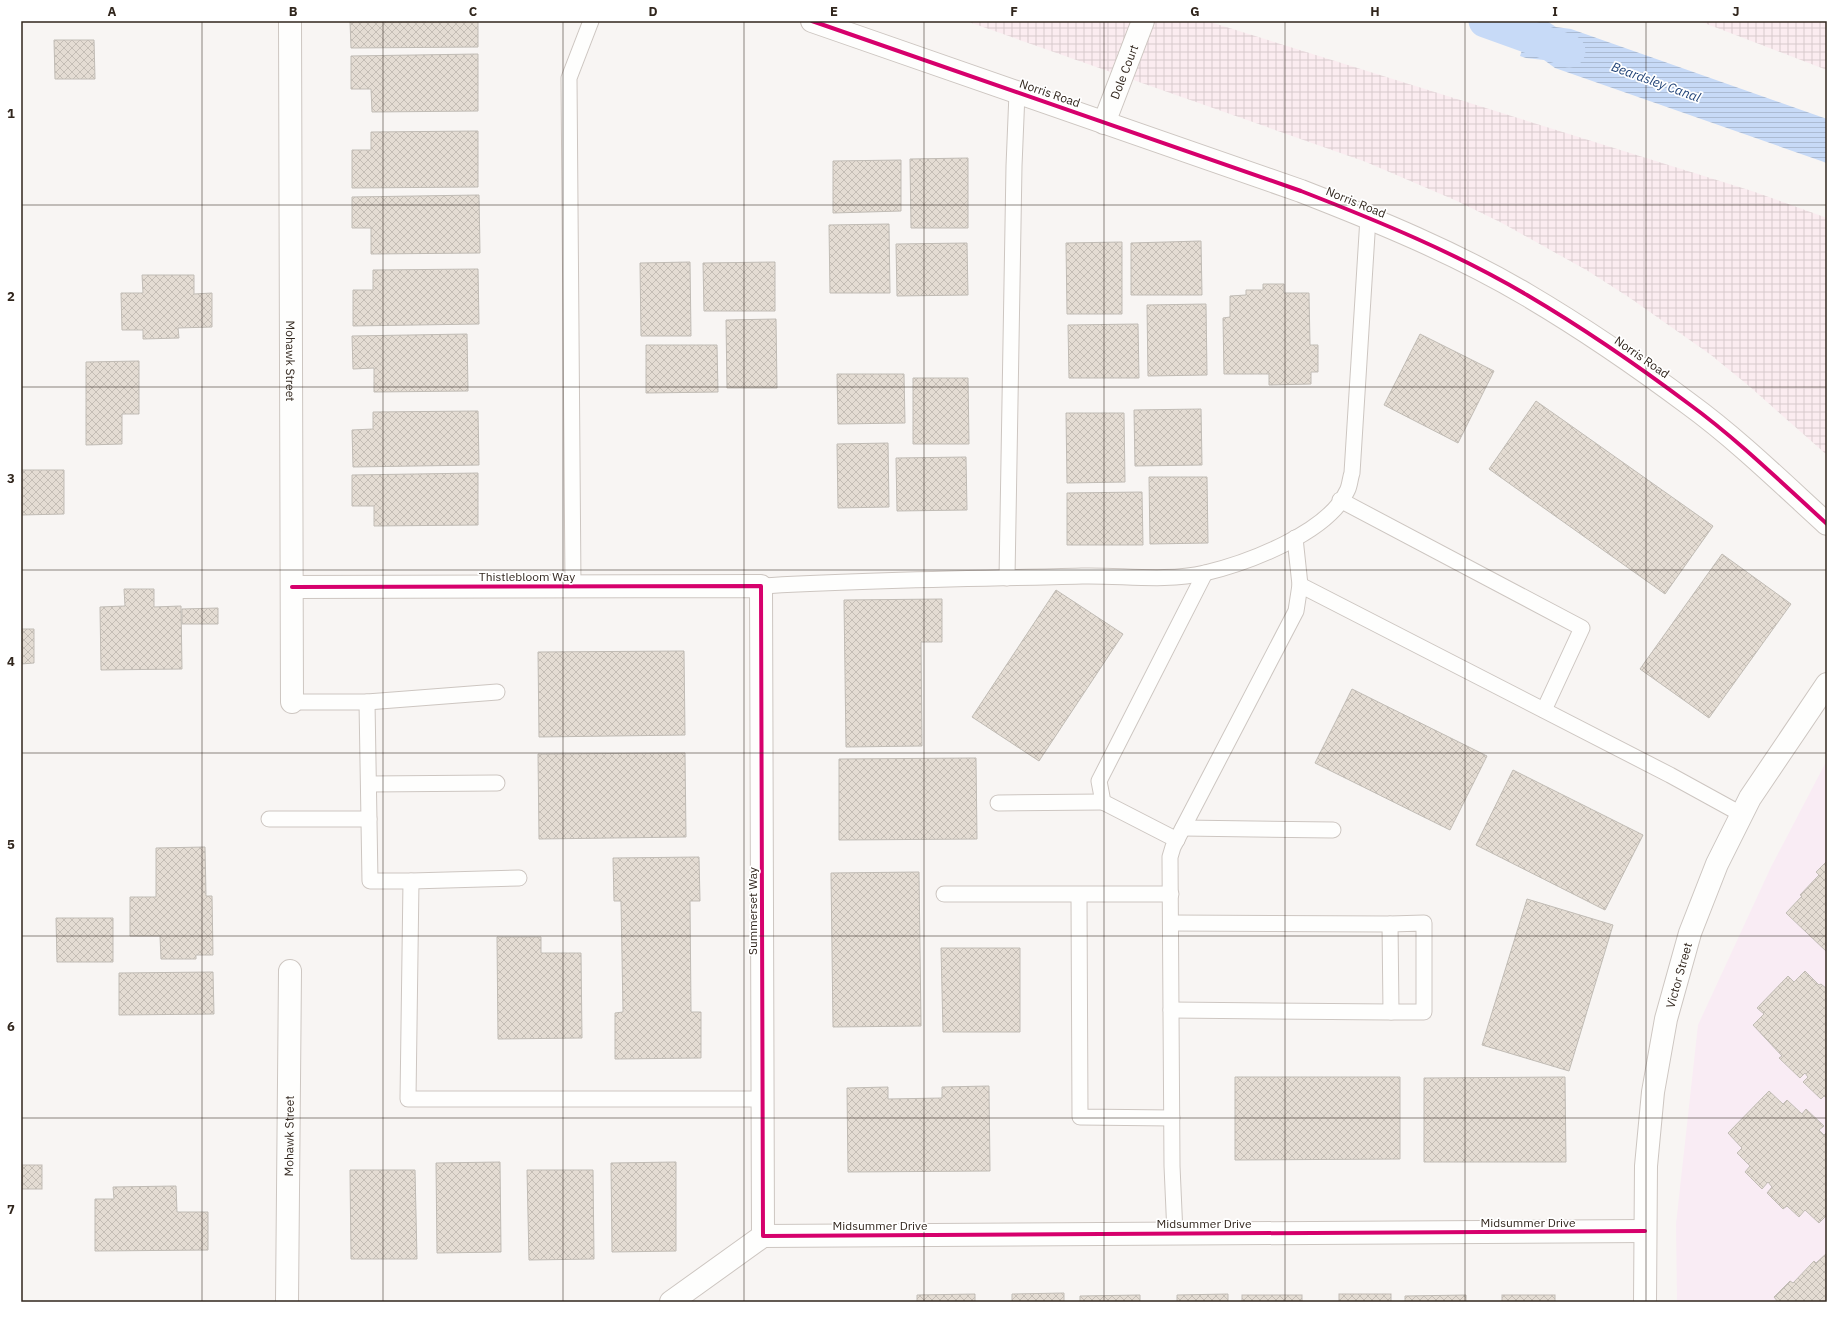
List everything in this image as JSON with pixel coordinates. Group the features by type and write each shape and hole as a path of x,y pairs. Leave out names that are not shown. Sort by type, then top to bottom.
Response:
{"street":[{"name":"Mohawk Street","path":"290,21 292,702"},
{"name":"Norris Road","path":"812,21 1301,191 1368,218 1438,249 1526,295 1610,347 1691,405 1776,477 1827,524"},
{"name":"Dole Court","path":"1104,123 1143,21"},
{"name":"Thistlebloom Way","path":"292,587 761,586"},
{"name":"Summerset Way","path":"761,586 763,1236"},
{"name":"Victor Street","path":"1645,1302 1646,1166 1653,1092 1666,1019 1690,933 1717,864 1741,814 1750,798 1827,684"},
{"name":"Mohawk Street","path":"287,1302 290,971"},
{"name":"Midsummer Drive","path":"763,1236 1645,1231"},
{"path":"671,1302 763,1236"}],"lane":[{"path":"573,586 569,78 591,21"},
{"path":"1006,578 1014,166 1017,93"},
{"path":"761,586 822,582 1103,575 1176,578 1205,573 1249,559 1281,546 1295,538 1320,522 1334,510 1347,491 1352,473 1368,218"},
{"path":"1340,500 1582,628 1544,710"},
{"path":"1174,1234 1170,857 1180,834 1288,630 1296,611 1300,585 1295,538"},
{"path":"1103,802 1099,781 1205,573"},
{"path":"1300,585 1670,775 1741,814"},
{"path":"292,702 368,702 497,692"},
{"path":"368,702 370,881 519,878"},
{"path":"369,784 497,783"},
{"path":"998,803 1103,802 1180,834 1333,830"},
{"path":"269,820 369,820"},
{"path":"411,881 408,1099 763,1099"},
{"path":"944,894 1171,894"},
{"path":"1079,895 1080,1117 1172,1118"},
{"path":"1171,923 1424,923 1424,1012 1171,1010"},
{"path":"1390,924 1391,1012"}],"shaded area":[{"path":"966,21 1207,21 1752,191 1827,218 1827,455 1749,386 1711,355 1630,298 1588,271 1502,223 1457,201 1366,162"},
{"path":"1699,21 1827,21 1827,70"},
{"path":"1827,760 1827,1302 1677,1302 1676,1224 1698,1025 1771,867"}],"water":[{"path":"1532,21 1547,21 1556,27 1571,29 1827,119 1827,163 1555,68 1544,60 1520,56"}],"building":[{"path":"350,21 478,21 478,47 351,48"},
{"path":"54,40 94,40 95,79 55,79"},
{"path":"478,54 478,111 372,112 371,89 351,89 351,56"},
{"path":"478,131 478,187 352,188 352,150 371,150 371,132"},
{"path":"968,158 968,228 911,228 910,159"},
{"path":"901,160 901,211 833,213 833,161"},
{"path":"479,195 480,253 371,254 371,228 352,228 352,197"},
{"path":"889,224 890,293 830,293 829,225"},
{"path":"1201,241 1202,295 1131,295 1131,243"},
{"path":"1122,242 1122,314 1067,314 1066,243"},
{"path":"967,243 968,295 897,296 896,244"},
{"path":"690,262 691,336 641,336 640,263"},
{"path":"775,262 775,311 704,311 703,263"},
{"path":"478,269 479,324 353,326 353,290 373,290 373,270"},
{"path":"142,275 194,275 194,294 212,293 212,327 178,328 179,338 143,339 143,330 122,330 121,293 143,293"},
{"path":"1263,284 1284,284 1284,293 1309,293 1310,345 1318,345 1318,372 1311,372 1311,384 1269,385 1269,374 1224,374 1223,318 1230,317 1230,296 1246,295 1246,290 1263,290"},
{"path":"1206,304 1207,375 1148,376 1147,305"},
{"path":"776,319 777,388 727,388 726,320"},
{"path":"1138,324 1139,378 1069,378 1068,325"},
{"path":"467,334 468,391 374,392 374,368 353,369 352,336"},
{"path":"1420,334 1494,371 1458,443 1384,405"},
{"path":"646,345 717,345 718,392 646,393"},
{"path":"139,361 139,414 122,414 122,444 86,445 86,362"},
{"path":"837,374 904,374 905,423 838,424"},
{"path":"913,378 968,378 969,444 913,444"},
{"path":"1536,401 1713,526 1665,594 1489,469"},
{"path":"1201,409 1202,465 1135,466 1134,410"},
{"path":"478,411 479,465 353,467 352,430 373,429 373,412"},
{"path":"1066,413 1124,413 1125,482 1067,483"},
{"path":"888,443 889,507 838,508 837,444"},
{"path":"966,457 967,510 897,511 896,458"},
{"path":"21,470 64,470 64,514 21,515"},
{"path":"478,473 478,525 374,526 374,506 352,506 352,475"},
{"path":"1149,477 1207,477 1208,543 1150,544"},
{"path":"1142,492 1143,545 1067,545 1067,493"},
{"path":"1722,554 1791,604 1709,718 1640,669"},
{"path":"124,589 154,589 154,607 181,606 182,669 101,670 100,607 125,606"},
{"path":"1056,590 1123,634 1039,761 972,717"},
{"path":"942,599 942,642 921,642 922,746 846,747 844,600"},
{"path":"218,608 218,624 182,624 182,609"},
{"path":"21,629 34,629 34,663 21,664"},
{"path":"684,651 685,735 539,737 538,652"},
{"path":"1352,689 1487,756 1450,830 1315,763"},
{"path":"685,753 686,837 539,839 538,754"},
{"path":"976,758 977,839 839,840 839,759"},
{"path":"1513,770 1643,835 1605,910 1476,845"},
{"path":"205,847 206,896 212,896 213,955 196,955 196,959 161,959 160,936 130,936 130,897 156,897 156,848"},
{"path":"699,857 700,901 690,901 691,1012 701,1012 701,1058 615,1059 615,1013 623,1012 621,901 614,901 613,858"},
{"path":"1827,861 1827,952 1786,913 1802,896 1800,895 1819,875 1816,872"},
{"path":"919,872 921,1026 833,1027 831,873"},
{"path":"1527,899 1613,925 1569,1071 1482,1045"},
{"path":"56,918 113,918 113,962 57,962"},
{"path":"497,937 541,937 541,953 581,953 582,1038 498,1039"},
{"path":"941,948 1020,948 1020,1032 943,1032"},
{"path":"1805,971 1819,985 1821,984 1827,989 1827,1098 1824,1096 1821,1099 1803,1082 1808,1077 1805,1073 1800,1078 1779,1058 1782,1056 1753,1025 1764,1014 1757,1008 1788,976 1794,982"},
{"path":"213,972 214,1014 119,1015 119,973"},
{"path":"1235,1077 1400,1077 1400,1159 1235,1160"},
{"path":"1565,1077 1566,1162 1424,1162 1424,1078"},
{"path":"989,1086 990,1171 848,1172 847,1088 888,1087 888,1099 942,1098 942,1087"},
{"path":"1769,1091 1783,1104 1787,1100 1802,1114 1806,1109 1824,1126 1819,1130 1824,1135 1827,1132 1827,1215 1819,1223 1805,1210 1799,1217 1787,1206 1783,1209 1767,1193 1772,1187 1768,1182 1762,1189 1745,1172 1750,1166 1737,1153 1742,1148 1728,1133"},
{"path":"500,1162 501,1252 437,1253 436,1163"},
{"path":"676,1162 676,1251 612,1252 611,1163"},
{"path":"21,1165 42,1165 42,1189 21,1189"},
{"path":"350,1170 415,1170 417,1259 351,1259"},
{"path":"527,1170 593,1170 594,1259 529,1260"},
{"path":"176,1186 177,1212 208,1212 208,1250 95,1251 95,1199 114,1199 113,1187"},
{"path":"1827,1253 1827,1302 1778,1302 1774,1297 1790,1281 1793,1283 1814,1261 1816,1263"},
{"path":"1064,1293 1064,1302 1012,1302 1012,1294"},
{"path":"975,1294 975,1302 917,1302 917,1295"},
{"path":"1228,1294 1228,1302 1177,1302 1177,1295"},
{"path":"1339,1294 1391,1294 1391,1302 1339,1302"},
{"path":"1140,1295 1140,1302 1080,1302 1080,1296"},
{"path":"1242,1295 1302,1295 1302,1302 1242,1302"},
{"path":"1466,1295 1466,1302 1405,1302 1405,1296"},
{"path":"1502,1295 1555,1295 1555,1302 1502,1302"}],"waterway":[{"name":"Beardsley Canal","path":"1485,21 1569,51"}],"cycle path":[{"path":"812,21 1301,191 1416,238 1473,265 1569,320 1669,389 1742,447 1827,524"},
{"path":"292,587 761,586 763,1236 1645,1231"}]}
